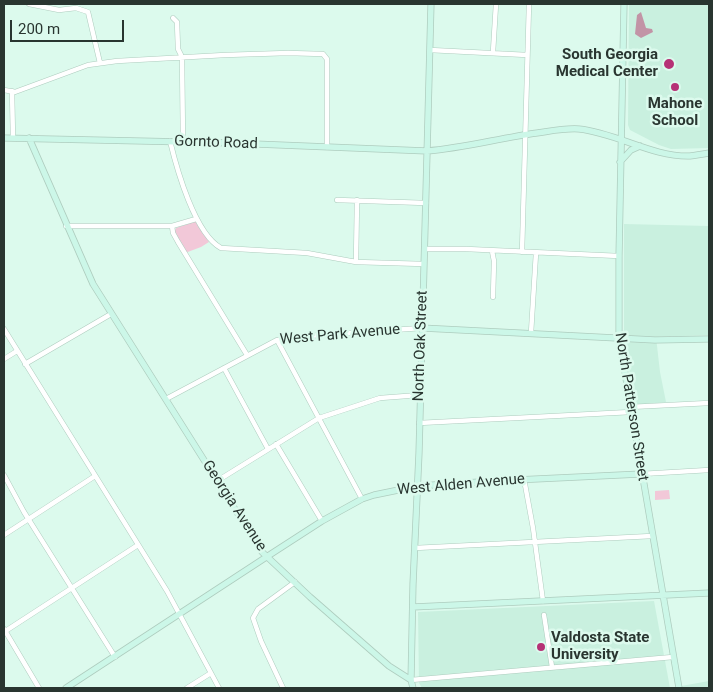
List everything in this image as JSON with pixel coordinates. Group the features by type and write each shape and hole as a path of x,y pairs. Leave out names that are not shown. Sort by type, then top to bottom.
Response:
{"street":[{"path":"28,4 59,10 76,8 88,12 100,63"},
{"name":"North Oak Street","path":"413,688 411,680 413,607 432,4"},
{"path":"493,52 496,4"},
{"path":"522,252 529,4"},
{"name":"North Patterson Street","path":"624,4 618,338 679,688"},
{"path":"173,18 177,22 178,49 182,57 183,141"},
{"path":"430,50 527,55"},
{"path":"4,90 21,90 88,65 100,63 182,57 288,53 323,54 326,59 327,147"},
{"path":"12,91 13,138"},
{"name":"Gornto Road","path":"4,138 183,141 427,150 455,149 495,139 564,129 578,129 621,139 674,155 690,156 709,153"},
{"name":"Georgia Avenue","path":"29,138 85,269 262,552 389,666 411,680"},
{"path":"170,141 176,164 196,219 213,244 221,248 307,252 356,262 424,264"},
{"path":"620,162 631,150 640,146"},
{"path":"337,200 426,203"},
{"path":"356,262 357,200"},
{"path":"66,226 172,226 196,219"},
{"path":"172,226 173,233 178,242 247,355"},
{"path":"425,249 618,256"},
{"path":"492,251 494,261 493,297"},
{"path":"531,333 536,253"},
{"path":"25,364 112,314"},
{"name":"West Park Avenue","path":"166,399 277,340 329,334 422,328 618,338 709,339"},
{"path":"4,329 180,614 184,626 219,688"},
{"path":"277,340 362,499"},
{"path":"4,360 17,351"},
{"path":"224,368 268,449"},
{"path":"217,481 319,418 380,398 420,395"},
{"path":"419,423 630,410 709,403"},
{"path":"276,444 322,521"},
{"path":"641,474 709,470"},
{"name":"West Alden Avenue","path":"66,688 322,521 362,499 418,486 641,474"},
{"path":"4,475 114,657"},
{"path":"4,535 95,476"},
{"path":"524,479 543,601"},
{"path":"415,548 652,536"},
{"path":"39,688 4,631 138,545"},
{"path":"283,688 253,618 258,609 295,582"},
{"path":"413,607 709,593"},
{"path":"544,615 552,667"},
{"path":"411,680 673,656"},
{"path":"187,688 211,673"}],"shaded area":[{"name":"South Georgia Medical Center","path":"629,4 709,4 709,148 671,149 630,130 628,125"},
{"path":"641,12 646,28 652,29 653,32 641,38 635,34 637,15"},
{"path":"196,222 209,242 185,253 174,233 176,228"},
{"path":"624,224 709,226 709,335 656,337 666,402 636,405 624,343"},
{"path":"669,490 670,499 655,500 655,491"},
{"name":"Valdosta State University","path":"654,601 670,688 422,688 419,683 418,612"},
{"path":"709,681 709,688 670,688"}],"place":[{"name":"South Georgia Medical Center","path":"669,64"},
{"name":"Mahone School","path":"675,87"},
{"name":"Valdosta State University","path":"541,647"}]}
